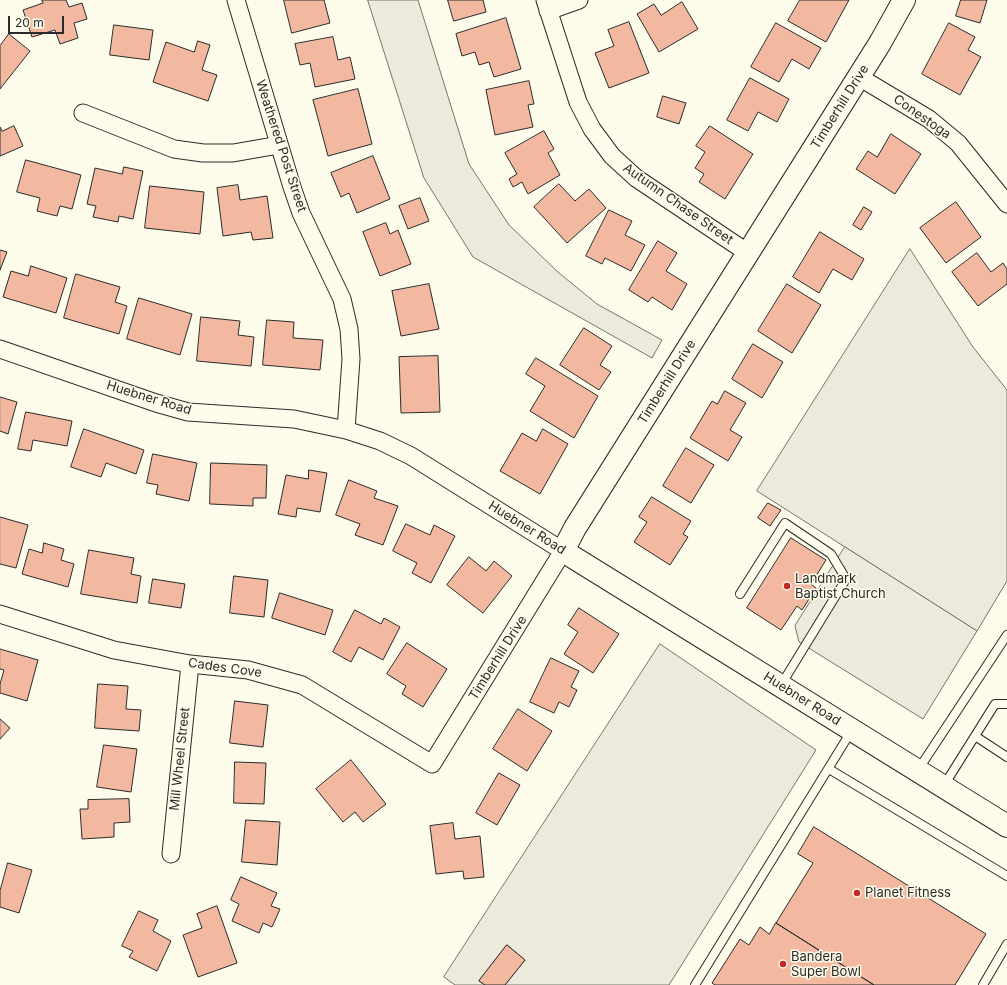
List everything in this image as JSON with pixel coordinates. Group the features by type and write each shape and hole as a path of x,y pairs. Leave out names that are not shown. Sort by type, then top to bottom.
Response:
{"street":[{"name":"Weathered Post Street","path":"236,0 301,213 342,299 349,329 351,359 346,430"},
{"path":"546,6 579,0"},
{"name":"Timberhill Drive","path":"432,764 563,551 575,528 859,77 904,0"},
{"name":"Autumn Chase Street","path":"546,6 578,102 592,129 612,156 636,178 748,253"},
{"name":"Conestoga","path":"859,77 929,119 958,143 1007,204"},
{"path":"83,113 174,149 203,153 233,154 279,145"},
{"name":"Huebner Road","path":"0,349 156,403 188,412 294,419 346,430 380,441 411,456 1007,826"},
{"name":"Cades Cove","path":"0,614 114,650 190,664 248,670 302,685 432,764"},
{"name":"Mill Wheel Street","path":"171,854 190,664"}],"lane":[{"path":"740,594 785,523 831,554 846,579 781,686"},
{"path":"918,771 1007,635"},
{"path":"943,787 996,704 1007,704"},
{"path":"695,985 852,730"},
{"path":"975,736 1007,757"},
{"path":"829,768 1007,876"},
{"path":"983,985 1007,944"}],"shaded area":[{"path":"368,0 418,0 469,164 509,225 559,273 597,304 662,340 652,358 473,257 424,178"},
{"path":"910,249 973,347 1007,390 1007,581 977,631 757,491"},
{"path":"845,547 977,631 923,719 799,642 795,626"},
{"path":"660,644 816,750 669,985 505,985 525,960 507,945 479,981 485,985 455,985 444,977"}],"building":[{"path":"42,0 66,0 69,7 82,3 87,19 74,23 78,38 60,44 55,30 32,37 23,10 43,3"},
{"path":"284,0 324,0 330,23 292,33"},
{"path":"448,0 483,0 486,12 454,21"},
{"path":"800,0 849,0 826,42 788,21"},
{"path":"961,0 987,0 980,23 956,16"},
{"path":"682,2 698,29 659,52 637,14 654,4 661,15"},
{"path":"506,18 521,69 494,77 489,62 479,65 475,52 462,56 456,34"},
{"path":"629,22 649,73 609,88 595,53 614,46 608,30"},
{"path":"776,23 821,48 809,69 792,59 779,82 751,67"},
{"path":"949,23 975,37 968,50 981,57 960,95 922,74"},
{"path":"114,25 153,30 149,60 110,55"},
{"path":"9,34 30,51 0,89 0,46"},
{"path":"333,37 338,60 350,57 355,79 315,87 310,63 300,65 295,44"},
{"path":"198,41 210,45 202,70 217,75 208,101 153,82 166,42 194,52"},
{"path":"750,78 789,99 777,122 758,112 748,131 727,120"},
{"path":"529,81 534,104 528,105 533,127 495,135 486,90"},
{"path":"358,89 372,144 328,156 313,100"},
{"path":"663,96 686,103 679,124 657,117"},
{"path":"14,126 23,146 0,156 0,127 2,131"},
{"path":"710,126 753,154 725,199 699,182 704,174 695,168 705,152 696,146"},
{"path":"544,131 554,149 548,153 560,175 528,194 522,182 513,187 509,179 517,174 505,153"},
{"path":"891,134 921,154 895,194 856,169 868,151 877,157"},
{"path":"373,156 390,199 357,213 349,193 341,197 331,173"},
{"path":"26,160 81,175 72,209 60,206 57,216 37,211 40,198 17,192"},
{"path":"124,167 143,171 133,219 119,216 118,222 93,217 96,206 87,204 95,168 122,174"},
{"path":"559,184 575,201 589,189 606,208 567,243 534,207"},
{"path":"238,185 240,200 267,196 273,238 253,240 251,232 223,236 217,188"},
{"path":"150,186 204,192 200,234 145,228"},
{"path":"420,198 429,221 408,229 399,206"},
{"path":"956,202 981,237 946,263 920,228"},
{"path":"864,207 872,212 861,230 853,225"},
{"path":"609,210 632,221 625,235 645,245 631,271 605,258 602,264 586,256"},
{"path":"386,223 390,234 398,230 411,264 380,276 363,232"},
{"path":"820,232 864,259 852,280 833,269 819,293 793,277"},
{"path":"658,241 677,253 666,271 687,284 672,310 652,297 648,302 629,290"},
{"path":"0,250 7,252 0,270"},
{"path":"977,253 991,272 1003,263 1007,269 1007,284 978,306 952,272"},
{"path":"31,266 67,278 56,313 3,297 11,271 28,276"},
{"path":"76,274 120,287 115,302 127,306 119,334 64,318"},
{"path":"429,284 439,329 401,336 392,291"},
{"path":"787,284 821,305 792,353 758,331"},
{"path":"139,298 192,314 180,355 127,339"},
{"path":"201,317 240,321 238,335 254,337 251,366 197,361"},
{"path":"267,320 294,322 293,338 323,340 320,370 263,365"},
{"path":"584,328 612,346 600,365 611,372 599,390 560,365"},
{"path":"753,344 783,362 762,398 732,379"},
{"path":"438,356 440,412 401,413 399,357"},
{"path":"536,358 598,396 574,438 530,411 545,386 526,374"},
{"path":"725,391 746,403 730,430 742,437 728,461 690,438 712,401 717,404"},
{"path":"0,397 17,402 8,434 0,431"},
{"path":"26,412 72,421 67,446 33,440 31,451 18,449"},
{"path":"84,429 144,450 136,474 106,463 101,477 71,467"},
{"path":"543,429 568,444 540,494 500,471 522,433 536,441"},
{"path":"686,448 714,465 691,503 663,486"},
{"path":"153,454 197,463 189,501 156,494 158,485 147,483"},
{"path":"211,463 267,465 266,498 253,498 253,506 210,504"},
{"path":"309,470 327,473 320,512 297,508 296,517 278,514 286,475 308,479"},
{"path":"349,480 377,491 374,498 398,506 383,545 355,535 360,524 336,515"},
{"path":"652,497 691,521 683,534 688,537 670,565 634,542 647,522 639,517"},
{"path":"768,503 781,510 770,526 758,518"},
{"path":"0,517 28,525 16,568 0,564"},
{"path":"406,524 430,535 434,525 455,536 431,583 412,573 417,563 393,551"},
{"name":"Landmark Baptist Church","path":"791,538 826,560 811,584 816,588 802,610 797,606 781,630 747,608"},
{"path":"44,543 64,549 61,560 74,564 68,587 22,574 29,549 42,553"},
{"path":"89,550 134,558 131,574 141,576 137,603 81,594"},
{"path":"469,557 486,571 494,561 512,576 483,613 447,585"},
{"path":"234,576 268,580 264,617 230,613"},
{"path":"153,579 185,584 181,608 149,603"},
{"path":"280,593 333,610 325,635 272,618"},
{"path":"579,608 619,634 593,673 564,654 578,632 568,625"},
{"path":"355,610 381,624 384,618 400,627 383,660 359,647 351,662 333,652"},
{"path":"407,643 447,669 423,707 402,694 406,686 387,674"},
{"path":"0,649 38,660 27,701 0,693 0,684 4,670 0,669"},
{"path":"551,658 579,671 571,687 577,690 569,707 559,702 554,713 530,702"},
{"path":"98,684 128,686 126,709 141,710 139,731 95,728"},
{"path":"235,701 268,705 263,747 230,743"},
{"path":"518,709 552,731 527,771 493,749"},
{"path":"0,719 10,728 0,739"},
{"path":"104,745 137,749 131,792 97,787"},
{"path":"351,760 386,804 363,822 355,812 343,822 316,789"},
{"path":"235,762 266,763 264,804 234,803"},
{"path":"499,773 520,785 497,825 476,813"},
{"path":"129,799 130,822 114,823 114,837 82,839 80,809 88,809 88,800"},
{"path":"246,820 280,822 277,865 242,862"},
{"path":"453,823 455,839 480,836 484,877 464,879 463,871 436,874 430,826"},
{"name":"Planet Fitness","path":"814,827 986,934 955,985 874,985 776,923 813,863 798,854"},
{"path":"8,863 32,870 19,913 0,907 0,891"},
{"path":"241,877 277,893 271,906 280,909 272,927 263,923 259,933 232,921 239,904 231,900"},
{"path":"217,906 237,963 198,977 183,935 202,928 197,914"},
{"path":"139,911 158,920 153,931 171,941 157,971 129,957 133,951 122,946"},
{"name":"Bandera Super Bowl","path":"776,923 874,985 715,985 712,983 740,939 749,945 760,927 769,934"},
{"path":"507,945 525,960 505,985 485,985 479,981"}],"place":[{"name":"Landmark Baptist Church","path":"787,586"},
{"name":"Planet Fitness","path":"857,893"},
{"name":"Bandera Super Bowl","path":"783,964"}]}
